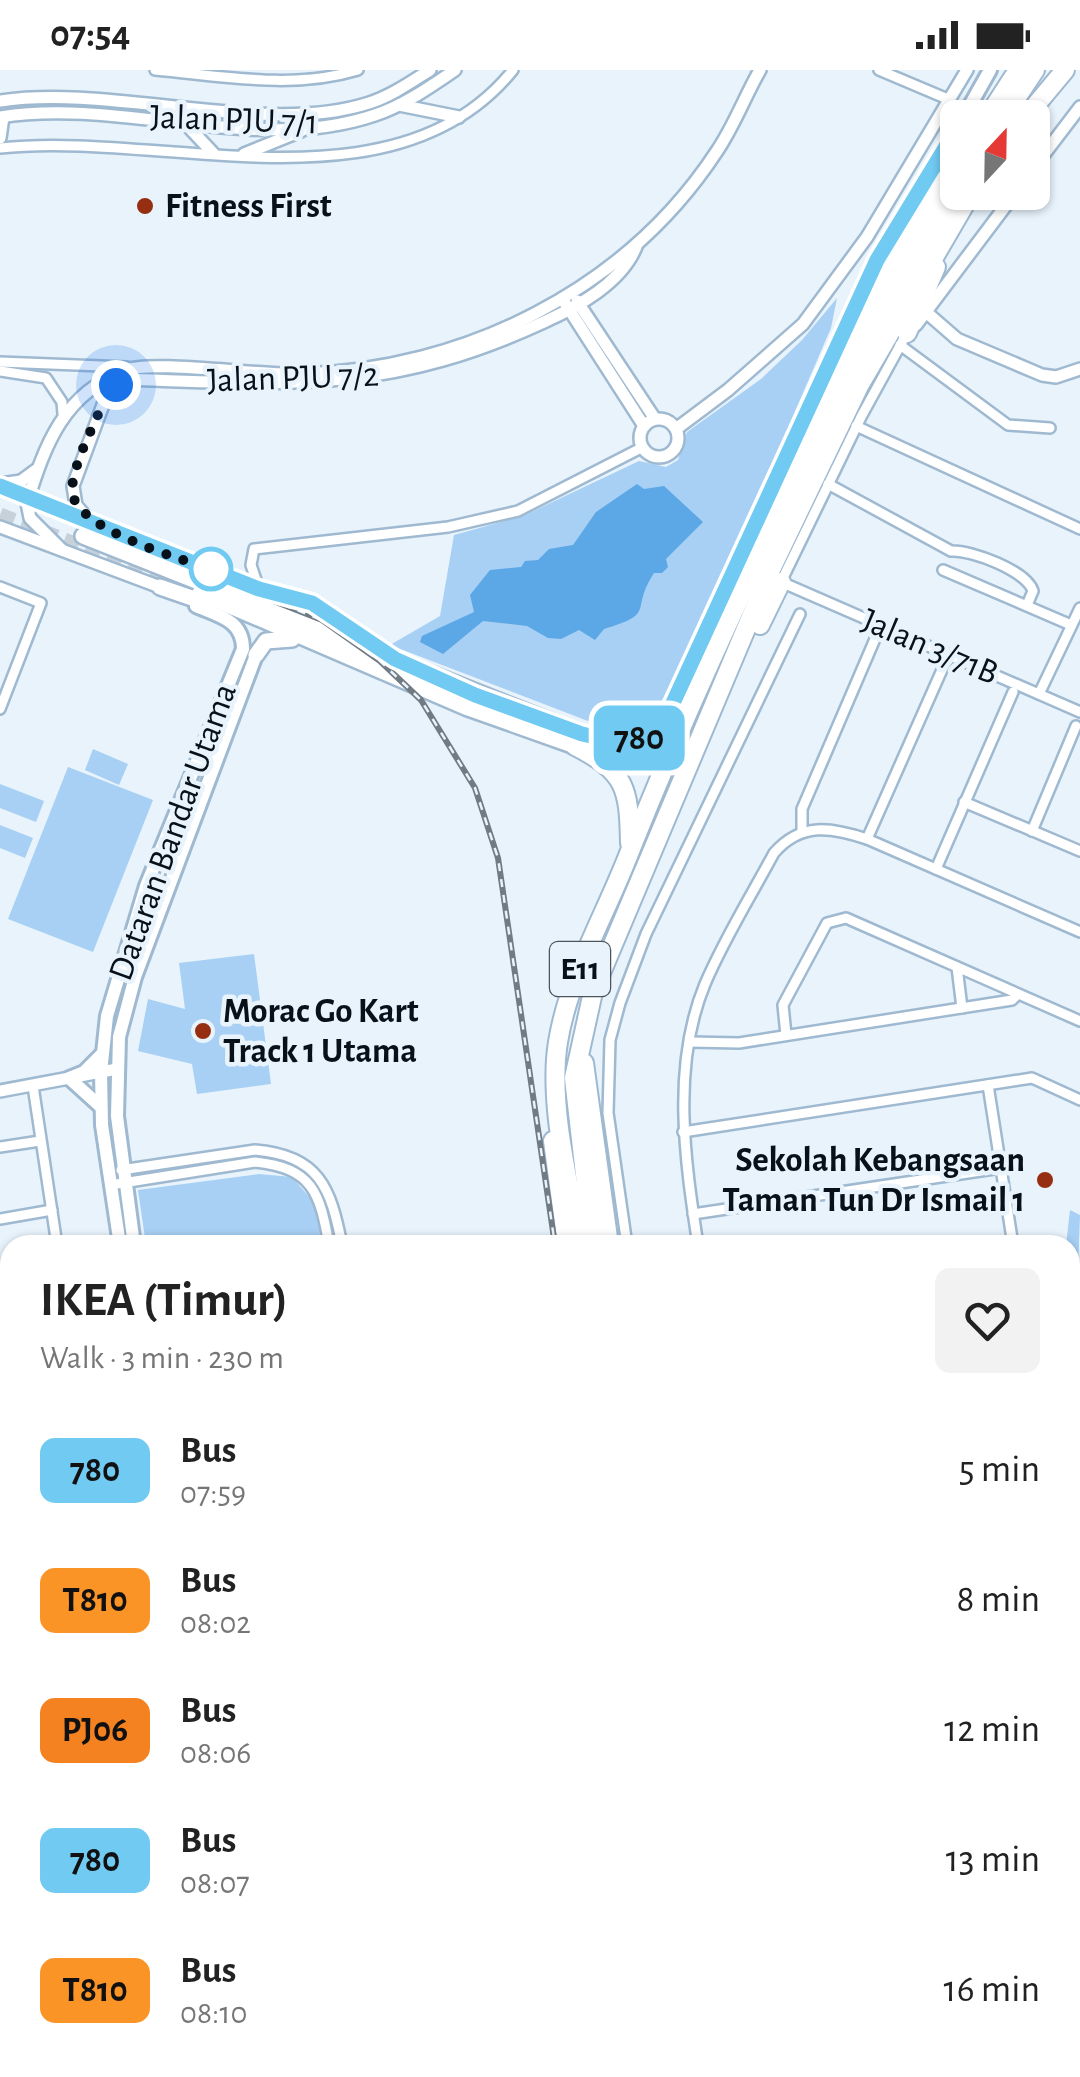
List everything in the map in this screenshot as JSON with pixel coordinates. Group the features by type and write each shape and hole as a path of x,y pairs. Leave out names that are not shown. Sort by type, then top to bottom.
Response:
{"highway":[{"path":"988,100 1005,70"},
{"path":"999,100 1018,70"},
{"path":"1014,100 1035,70"},
{"path":"1034,100 1053,70"},
{"path":"1038,100 1064,70"},
{"path":"780,470 940,181"},
{"name":"E11","path":"585,1235 555,1091 558,1044 572,988 674,737 728,622 829,415 944,210"},
{"name":"E11","path":"585,1235 574,1078 593,992 606,956 772,567 859,386 961,210"},
{"path":"913,328 949,229"},
{"path":"728,622 736,583 823,392"},
{"path":"718,698 735,678 781,582"},
{"path":"575,746 614,770 624,784 630,803 630,853"},
{"path":"582,1048 608,1235"},
{"path":"555,1091 551,1131 566,1235"}],"main road":[{"path":"973,100 990,70"},
{"path":"823,392 877,260 940,156"},
{"path":"87,530 475,695 582,734 619,742 646,737 667,716 780,470"},
{"path":"160,588 264,624 468,708 575,746"},
{"name":"Dataran Bandar Utama","path":"132,1235 102,1125 102,1054 121,962 146,886 243,649 240,631 233,622 160,588"},
{"path":"196,591 264,624"},
{"path":"256,655 262,644 272,640 316,644"},
{"name":"Dataran Bandar Utama","path":"120,1235 119,1037 135,977 256,655"},
{"path":"101,1107 69,1078 102,1054"},
{"path":"102,1125 97,1142 110,1235"}],"street":[{"path":"156,70 286,82 328,79 358,70"},
{"path":"286,82 291,70"},
{"name":"Jalan PJU 7/1","path":"0,101 51,97 313,112 370,103 430,70"},
{"name":"Jalan PJU 7/1","path":"2,117 61,110 305,129 374,116 455,70"},
{"path":"0,148 58,143 299,157 369,152 403,143 459,116 482,102 513,70"},
{"name":"Jalan PJU 7/2","path":"87,530 72,486 107,394 127,379 263,384 371,379 483,349 571,302 641,237 716,152 760,70"},
{"path":"878,70 950,100 967,70"},
{"path":"399,105 459,116"},
{"path":"1050,146 1080,107"},
{"path":"0,138 2,117"},
{"path":"676,428 728,390 802,324 868,237 940,117"},
{"path":"183,121 213,153"},
{"path":"244,154 305,129"},
{"path":"781,582 856,426 913,328 1002,210"},
{"path":"571,302 650,422"},
{"name":"Jalan PJU 7/2","path":"131,368 294,375 366,370 440,355 571,302"},
{"path":"913,328 936,322 968,344 1042,375 1056,377 1080,369"},
{"path":"913,328 1008,425 1050,428"},
{"path":"0,362 131,368"},
{"path":"62,550 30,518 28,498 64,414 80,396 131,368"},
{"path":"0,371 46,378 62,402 64,414"},
{"path":"642,448 653,456 666,456 678,442 676,428 668,420 650,422"},
{"path":"259,589 250,565 254,549 448,527 518,510 642,448 650,422"},
{"path":"856,426 1080,529"},
{"path":"0,485 21,481 42,464"},
{"path":"828,484 951,551 968,550 1028,581 1033,591 1027,605"},
{"path":"0,485 87,530 329,612 395,659"},
{"path":"0,527 160,588"},
{"path":"943,570 1071,625"},
{"name":"Jalan 3/71B","path":"781,582 1080,712"},
{"path":"0,587 40,603 0,709"},
{"path":"1039,694 1080,608"},
{"path":"626,1235 608,1113 610,1040 620,1004 646,934 800,614"},
{"path":"802,830 802,809 878,632"},
{"path":"867,839 945,663"},
{"path":"0,666 14,672"},
{"path":"936,869 1012,692"},
{"path":"1032,831 1076,726"},
{"path":"964,802 1080,851"},
{"path":"696,1235 684,1132 690,1042 706,983 774,853 802,830 830,828 867,839 1080,932"},
{"path":"786,1035 783,1005 827,923 846,918 1080,1021"},
{"path":"957,967 962,1008"},
{"path":"690,1042 739,1042 1012,1000 1018,994"},
{"path":"0,1091 100,1072 117,1073"},
{"path":"684,1132 1032,1078 1080,1100"},
{"path":"988,1085 1011,1235"},
{"path":"32,1086 56,1235"},
{"path":"0,1147 40,1141"},
{"path":"117,1177 254,1150 276,1152 315,1172 334,1202 340,1235"},
{"path":"117,1177 255,1162 277,1164 308,1180 322,1201 328,1235"},
{"path":"693,1214 1001,1168"},
{"path":"0,1218 52,1210"}],"shaded area":[{"path":"837,298 831,328 664,706 645,728 618,730 588,721 390,645 440,616 454,535 523,516 639,461 666,467 678,460 687,432 761,379 802,340"},
{"path":"93,749 128,764 119,785 85,770"},
{"path":"68,767 153,800 93,952 8,919"},
{"path":"0,784 44,801 36,822 0,808"},
{"path":"0,825 33,838 25,858 0,848"},
{"name":"Morac Go Kart Track 1 Utama","path":"254,954 271,1084 197,1094 192,1064 138,1051 148,999 185,1009 179,963"},
{"path":"259,1174 292,1177 317,1206 320,1235 145,1235 138,1190"},
{"path":"1070,1210 1080,1215 1079,1235 1067,1235"}],"water":[{"path":"637,484 644,489 664,486 703,522 666,559 668,567 662,573 654,573 640,609 631,619 604,629 595,640 579,630 561,639 548,638 527,626 483,621 443,654 420,642 422,636 474,612 470,595 490,570 521,567 525,561 538,560 549,549 573,545 596,512"}],"tunnel":[{"path":"0,515 196,591"}],"railway":[{"path":"0,493 322,620 380,661 421,700 475,788 498,858 554,1235"}],"bus line":[{"name":"780","path":"0,486 259,589 312,603 346,622 395,659 475,695 582,734 619,742 646,737 667,716 710,614 877,260 940,157"}],"place":[{"name":"Fitness First","path":"145,206"},
{"name":"Morac Go Kart Track 1 Utama","path":"203,1031"},
{"name":"Sekolah Kebangsaan Taman Tun Dr Ismail 1","path":"1045,1180"}],"route":[{"path":"116,385 107,394 72,486 76,504 91,523 211,569"}]}
